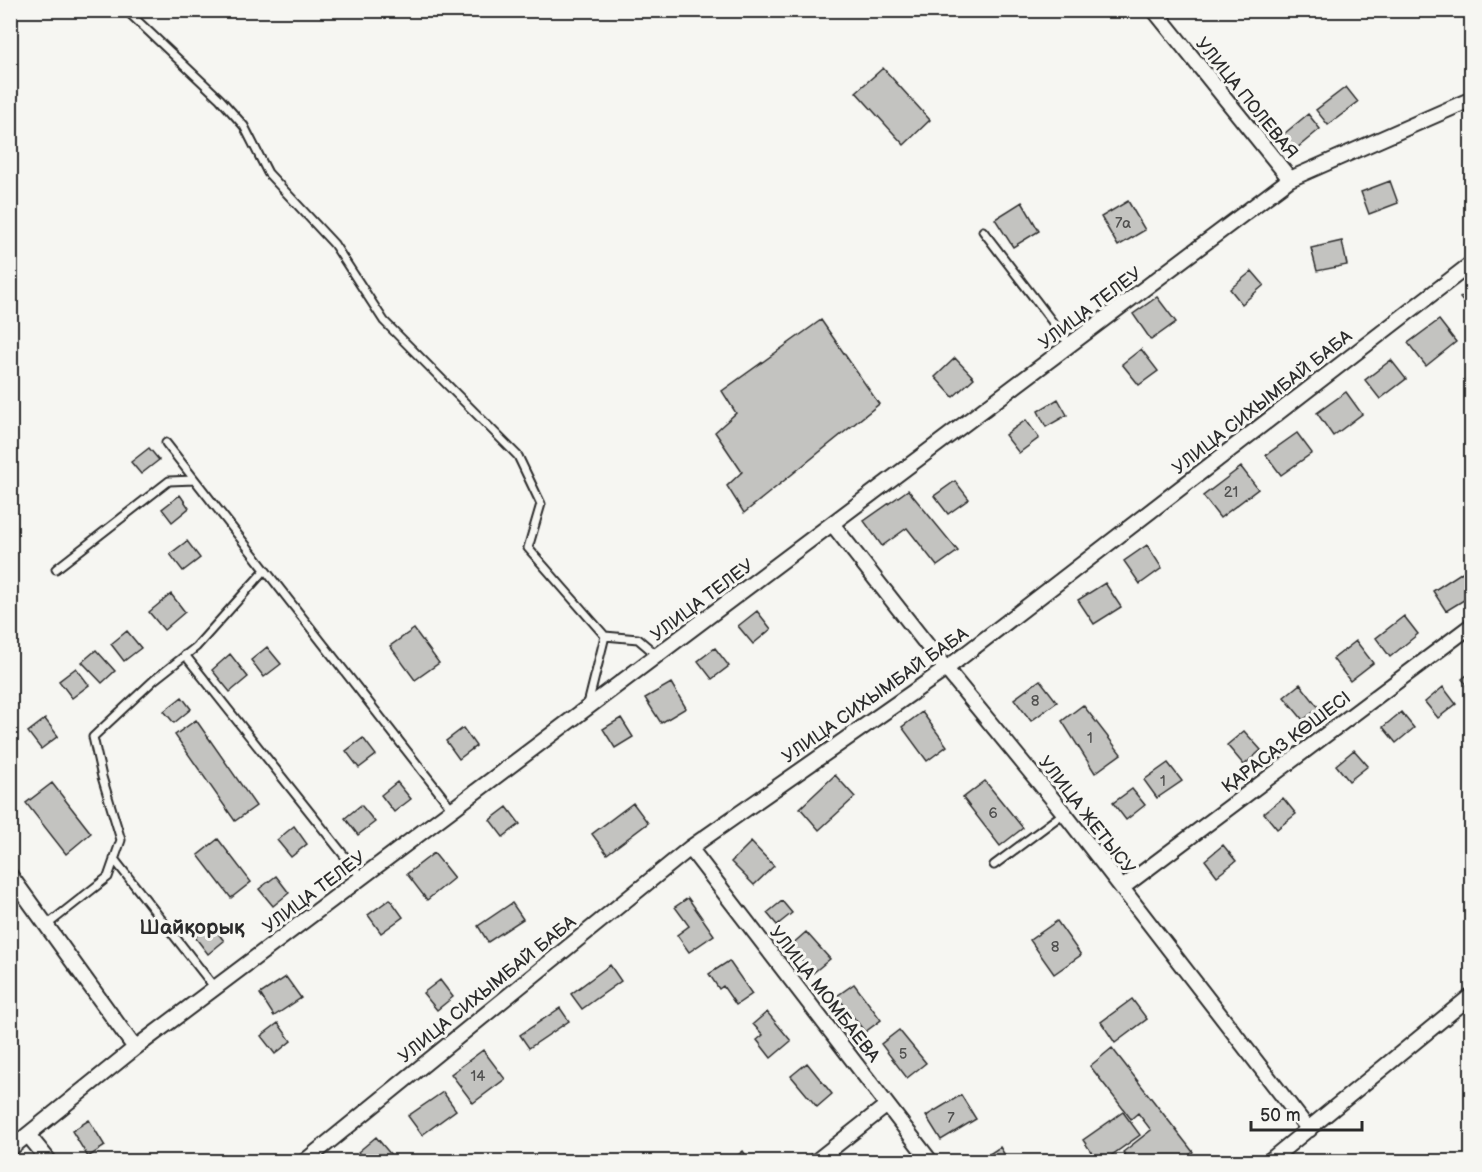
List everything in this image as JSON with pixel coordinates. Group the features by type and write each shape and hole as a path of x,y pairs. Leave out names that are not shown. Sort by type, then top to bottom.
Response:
{"street":[{"name":"УЛИЦА ПОЛЕВАЯ","path":"1154,10 1290,180"},
{"name":"УЛИЦА ТЕЛЕУ","path":"10,1149 135,1048 1290,180 1472,99"},
{"name":"УЛИЦА СИХЫМБАЙ БАБА","path":"304,1161 690,848 946,669 1472,263"},
{"name":"УЛИЦА ЖЕТЫСУ","path":"833,525 946,669 1064,813 1308,1130"},
{"name":"ҚАРАСАЗ КӨШЕСІ","path":"1122,888 1472,625"},
{"name":"УЛИЦА МОМБАЕВА","path":"690,848 931,1161"},
{"path":"10,875 135,1048"},
{"path":"1268,1161 1472,995"},
{"path":"815,1161 887,1105"},
{"path":"28,1135 50,1161"}],"lane":[{"path":"126,10 220,99 244,126 268,173 334,244 384,321 518,456 541,504 528,548 605,636 638,639 658,656"},
{"path":"983,231 1070,345"},
{"path":"166,443 453,810"},
{"path":"56,569 169,481 194,480"},
{"path":"47,925 108,877 121,840 102,777 93,737 154,680 196,647 265,570"},
{"path":"587,709 605,636"},
{"path":"185,655 362,878"},
{"path":"994,865 1064,813"},
{"path":"114,859 215,988"}],"building":[{"path":"883,68 930,120 904,145 856,92"},
{"path":"1346,87 1358,102 1328,125 1316,110"},
{"path":"1308,114 1320,129 1291,153 1279,138"},
{"path":"1390,181 1398,203 1369,214 1361,192"},
{"path":"1128,201 1145,230 1118,246 1101,217"},
{"path":"1022,202 1039,231 1013,247 995,219"},
{"path":"1342,241 1347,265 1317,271 1311,248"},
{"path":"1252,271 1264,285 1242,304 1230,289"},
{"path":"1472,290 1472,313 1460,298"},
{"path":"1157,297 1176,322 1151,340 1133,314"},
{"path":"821,320 879,404 744,513 727,486 742,472 715,432 736,413 722,391"},
{"path":"1439,320 1456,342 1426,366 1408,343"},
{"path":"1141,349 1158,371 1139,385 1122,364"},
{"path":"955,358 974,378 953,397 935,377"},
{"path":"1391,360 1406,379 1380,399 1365,380"},
{"path":"1346,392 1362,414 1333,436 1317,413"},
{"path":"1058,399 1067,415 1046,427 1038,411"},
{"path":"1026,420 1039,438 1019,453 1005,435"},
{"path":"1297,433 1312,453 1281,475 1266,455"},
{"path":"149,448 159,460 141,474 131,462"},
{"path":"1241,467 1258,489 1220,518 1203,496"},
{"path":"955,481 969,499 948,514 934,496"},
{"path":"908,490 958,551 937,566 907,528 882,546 864,521"},
{"path":"180,495 189,508 172,522 162,509"},
{"path":"187,541 200,558 183,571 170,554"},
{"path":"1147,545 1162,568 1140,584 1124,561"},
{"path":"1467,569 1472,576 1472,595 1446,611 1433,591"},
{"path":"1105,583 1121,607 1094,624 1078,600"},
{"path":"171,594 185,612 164,630 149,612"},
{"path":"757,611 771,629 753,644 738,626"},
{"path":"1404,616 1418,634 1390,657 1376,638"},
{"path":"414,629 439,663 415,680 390,646"},
{"path":"127,631 141,648 124,661 111,644"},
{"path":"1356,641 1373,663 1350,681 1333,659"},
{"path":"267,647 281,664 264,677 251,660"},
{"path":"715,648 729,666 712,679 698,661"},
{"path":"96,650 115,671 102,683 82,662"},
{"path":"230,654 248,677 230,692 212,670"},
{"path":"76,668 89,685 72,698 59,681"},
{"path":"1472,671 1472,691 1462,679"},
{"path":"1040,680 1057,702 1031,721 1014,699"},
{"path":"671,683 686,708 661,723 645,698"},
{"path":"1300,684 1319,708 1303,720 1284,697"},
{"path":"1443,687 1456,704 1438,718 1425,702"},
{"path":"182,697 191,709 174,723 164,711"},
{"path":"1083,705 1121,754 1095,773 1062,721"},
{"path":"922,712 947,746 927,761 902,727"},
{"path":"1401,712 1414,728 1396,743 1383,727"},
{"path":"621,718 633,737 615,748 603,729"},
{"path":"45,719 58,736 41,749 28,732"},
{"path":"196,720 256,806 235,821 175,735"},
{"path":"463,728 476,746 459,759 446,741"},
{"path":"1244,731 1261,750 1244,765 1227,745"},
{"path":"363,738 376,755 359,768 346,751"},
{"path":"1354,750 1368,766 1349,781 1336,765"},
{"path":"10,756 18,766 10,771"},
{"path":"1168,763 1182,781 1157,798 1144,780"},
{"path":"835,775 855,797 819,830 800,808"},
{"path":"985,781 1023,828 1000,846 963,798"},
{"path":"397,782 411,799 394,812 381,795"},
{"path":"52,783 91,833 66,854 26,803"},
{"path":"1132,789 1145,805 1126,820 1113,803"},
{"path":"1283,798 1296,814 1277,829 1264,813"},
{"path":"633,803 648,823 607,854 592,834"},
{"path":"361,805 375,822 358,835 345,818"},
{"path":"507,807 520,824 503,837 490,820"},
{"path":"294,826 307,844 291,857 277,840"},
{"path":"218,839 251,882 231,898 198,855"},
{"path":"751,842 774,866 754,885 731,862"},
{"path":"1223,845 1236,861 1217,876 1205,860"},
{"path":"434,853 454,878 427,900 407,874"},
{"path":"276,876 289,893 273,906 259,889"},
{"path":"688,898 714,935 689,952 677,935 689,926 675,907"},
{"path":"390,899 403,917 381,933 368,915"},
{"path":"782,901 792,913 777,925 767,913"},
{"path":"512,903 523,919 488,942 478,926"},
{"path":"1057,921 1081,955 1054,974 1030,940"},
{"path":"211,924 224,941 208,954 195,937"},
{"path":"806,932 830,959 813,973 790,946"},
{"path":"729,961 752,994 736,1005 723,986 719,989 709,974"},
{"path":"610,965 621,981 582,1009 571,994"},
{"path":"286,977 301,998 274,1016 260,994"},
{"path":"440,980 453,997 437,1010 423,993"},
{"path":"854,984 881,1020 865,1032 837,996"},
{"path":"1132,999 1147,1019 1115,1043 1101,1022"},
{"path":"560,1008 569,1021 529,1048 520,1035"},
{"path":"767,1012 791,1041 771,1058 757,1040 763,1035 753,1024"},
{"path":"278,1023 291,1041 275,1054 261,1036"},
{"path":"899,1030 926,1063 907,1078 881,1044"},
{"path":"1112,1048 1193,1152 1181,1162 1131,1162 1123,1152 1151,1130 1138,1113 1131,1119 1090,1066"},
{"path":"483,1050 505,1079 473,1103 451,1074"},
{"path":"807,1063 832,1094 817,1107 791,1076"},
{"path":"443,1092 456,1110 422,1135 408,1116"},
{"path":"961,1095 976,1119 941,1140 926,1116"},
{"path":"1123,1112 1140,1135 1102,1162 1098,1162 1083,1140"},
{"path":"89,1120 105,1146 88,1157 72,1131"},
{"path":"376,1137 397,1162 366,1162 358,1152"},
{"path":"1000,1147 1009,1162 977,1162"},
{"path":"743,1151 751,1162 729,1162"},
{"path":"876,1154 881,1162 866,1162"}],"district":[{"name":"Шайқорық","path":"192,927"}]}
